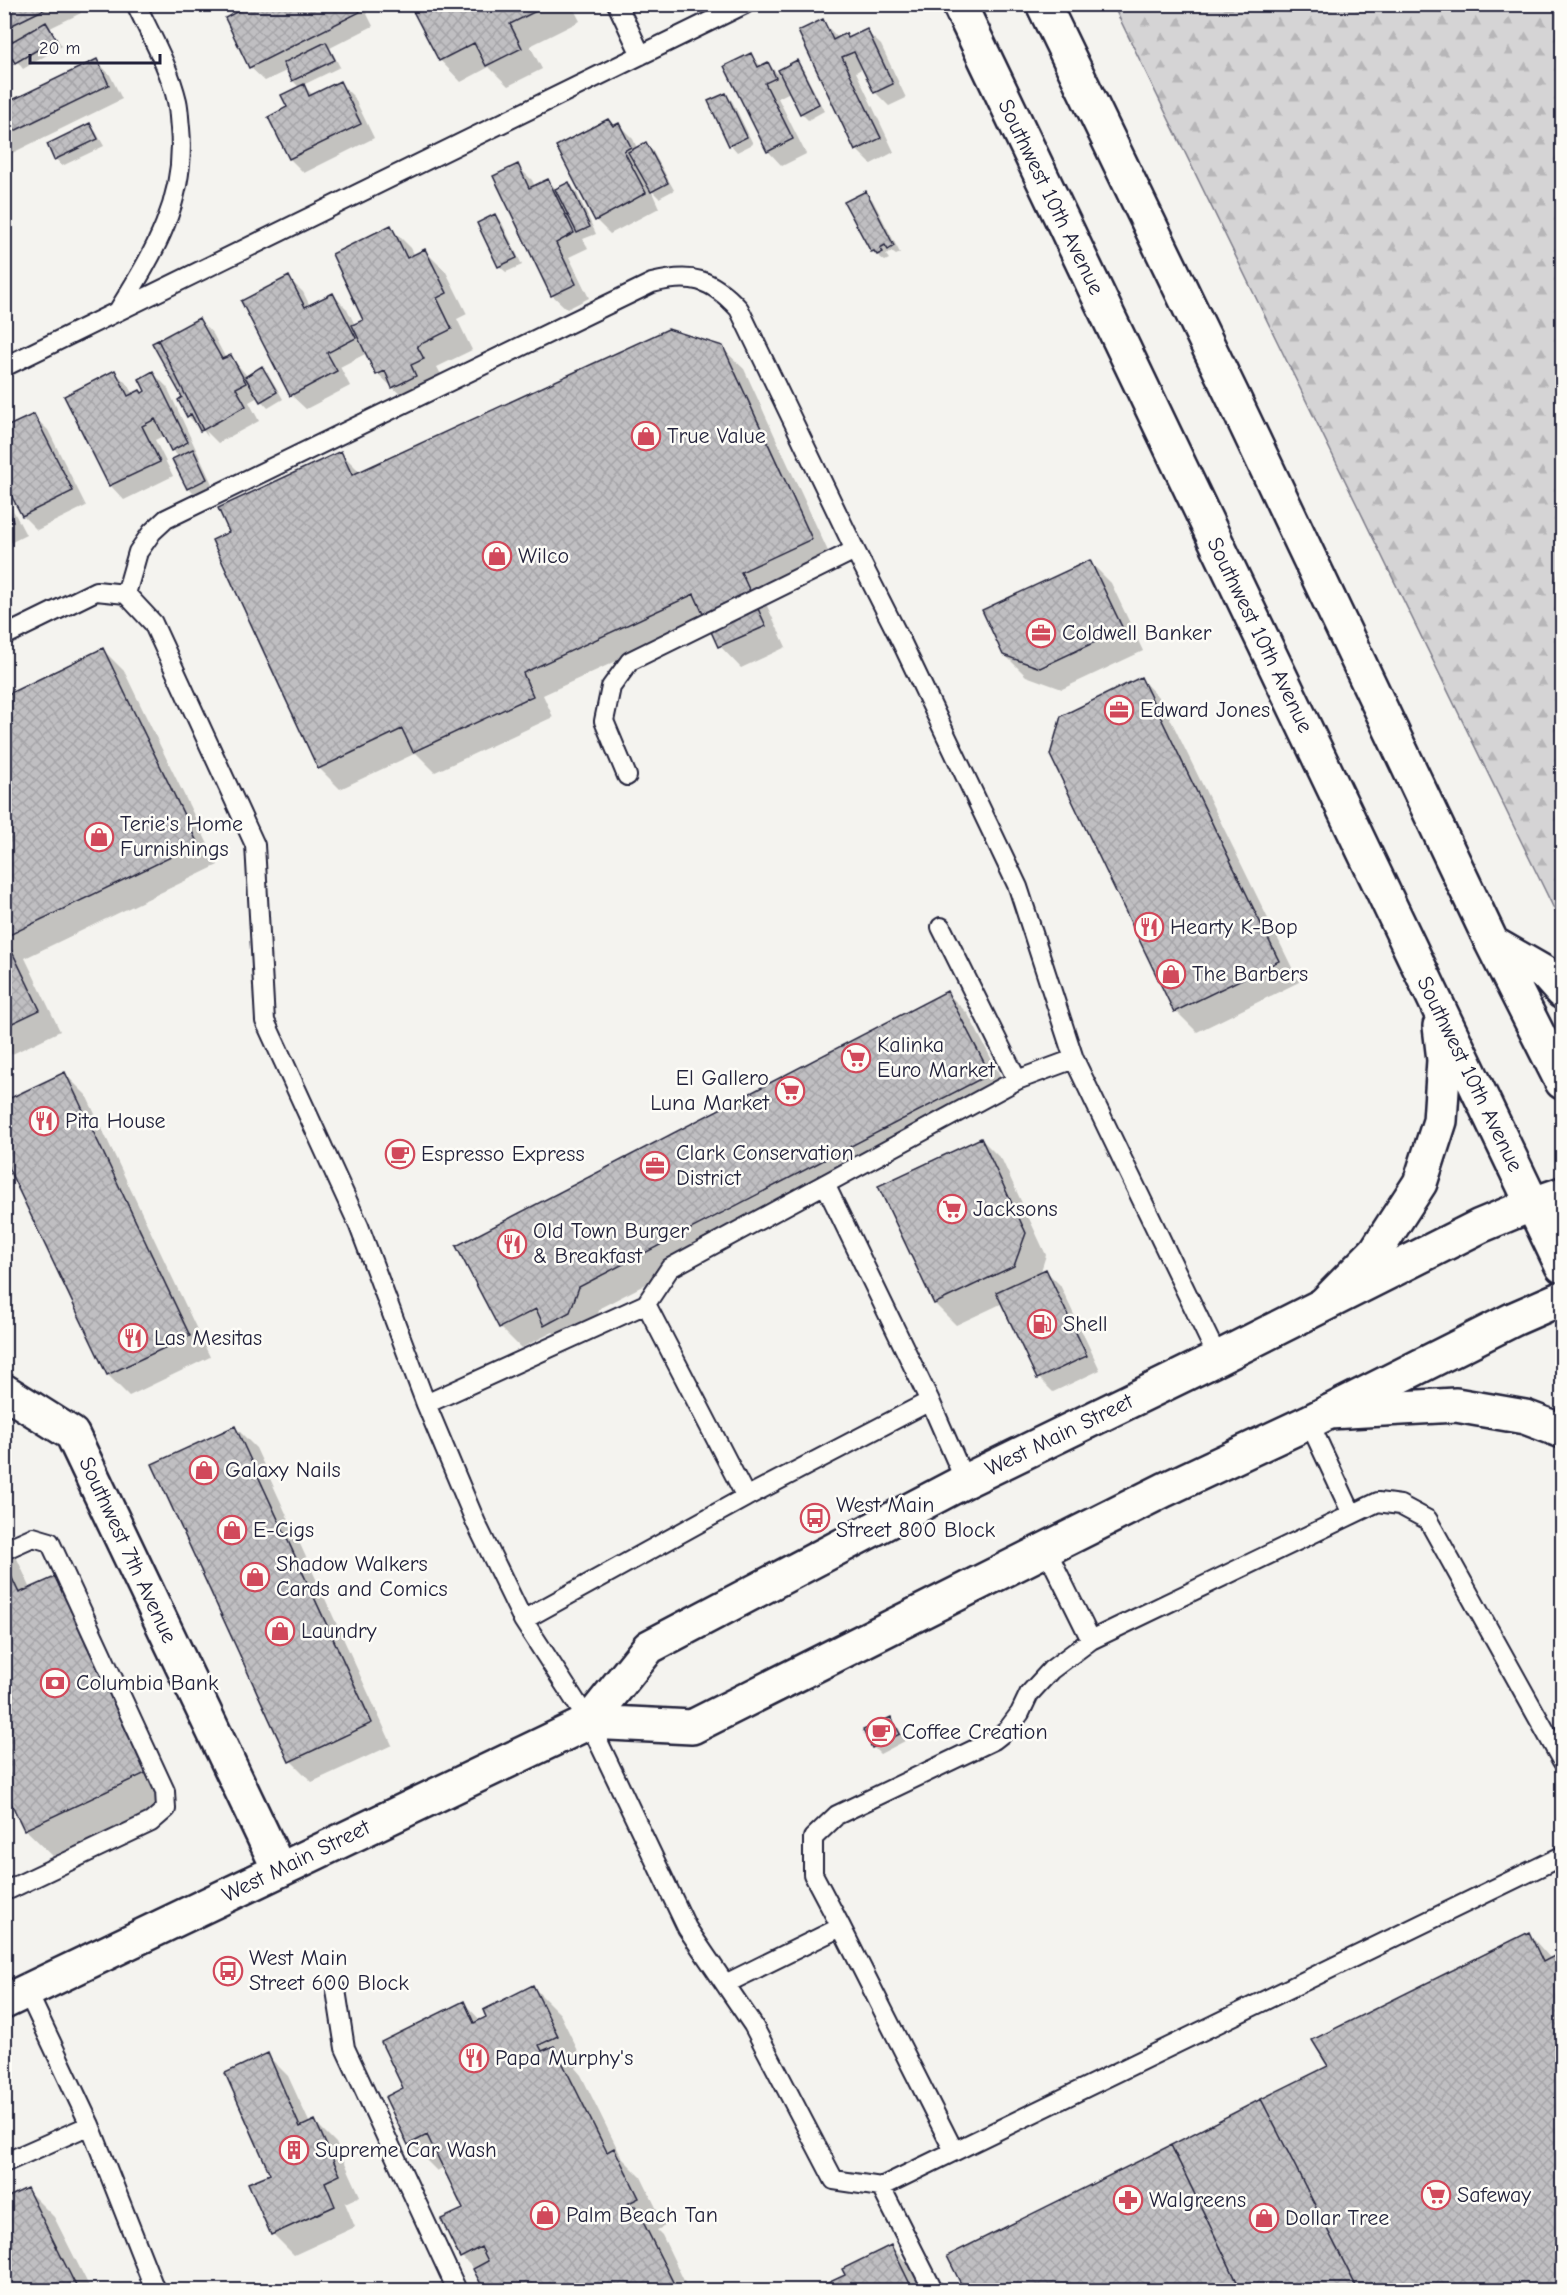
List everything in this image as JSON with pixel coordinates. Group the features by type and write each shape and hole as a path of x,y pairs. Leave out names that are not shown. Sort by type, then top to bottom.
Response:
{"main road":[{"name":"Southwest 10th Avenue","path":"959,4 1436,1003 1548,1199 1563,1266"},
{"path":"1043,4 1232,394 1492,943 1563,1082"},
{"path":"1492,943 1546,974 1563,992"},
{"path":"1325,1303 1376,1251 1420,1183 1440,1121 1444,1060 1436,1003"},
{"name":"West Main Street","path":"16,1997 589,1722 649,1647 965,1481 1218,1358 1480,1226 1548,1199"},
{"name":"West Main Street","path":"589,1722 692,1727 1047,1551 1164,1490 1319,1417 1514,1319 1563,1298"},
{"name":"Southwest 7th Avenue","path":"4,1391 72,1434 279,1869"},
{"path":"1319,1417 1456,1405 1525,1417 1563,1431"}],"lane":[{"path":"118,311 164,230 177,192 183,152 178,102 164,63 136,4"},
{"path":"617,4 641,55"},
{"path":"4,366 745,4"},
{"path":"126,594 138,552 152,532 166,519 652,283 674,278 693,278 711,284 726,294 739,309 1018,887 1074,1059 1218,1358"},
{"path":"627,776 604,720 611,687 630,661 855,550"},
{"path":"4,636 96,591 126,594 153,623 255,845 265,1021 359,1226 426,1404 476,1523 522,1620 589,1722 687,1928 753,2025 834,2180 881,2187 1563,1856"},
{"path":"941,927 1017,1080"},
{"path":"426,1404 646,1304 670,1268 1017,1080 1074,1059"},
{"path":"825,1184 930,1401 965,1481"},
{"path":"646,1304 746,1497"},
{"path":"522,1620 746,1497 930,1401"},
{"path":"1319,1417 1352,1514"},
{"path":"954,2151 813,1874 813,1838 837,1815 994,1740 1008,1729 1020,1713 1029,1694 1051,1670 1090,1640 1377,1502 1400,1505 1428,1520 1563,1761"},
{"path":"4,1550 33,1537 50,1542 165,1791 166,1809 151,1822 10,1889 4,1888"},
{"path":"1047,1551 1090,1640"},
{"path":"725,1984 841,1927"},
{"path":"336,1990 345,2048 457,2290"},
{"path":"16,1997 90,2125 155,2290"},
{"path":"4,2163 90,2125"},
{"path":"881,2187 933,2290"}],"green space":[{"path":"1113,5 1562,5 1562,923 1561,923"}],"building":[{"path":"4,4 55,4 4,29"},
{"path":"251,4 357,4 360,12 249,68 225,18"},
{"path":"426,4 550,4 510,24 522,48 486,66 474,43 439,61 413,11"},
{"path":"823,19 833,40 846,33 848,38 867,29 893,84 874,93 854,52 842,57 881,138 855,151 798,31"},
{"path":"46,22 56,39 15,63 4,46"},
{"path":"326,42 335,60 292,81 283,63"},
{"path":"751,53 758,67 768,62 776,78 765,83 793,139 767,152 724,66"},
{"path":"97,59 109,85 4,136 4,104"},
{"path":"797,60 819,104 800,114 778,70"},
{"path":"340,81 361,124 289,159 268,117 287,107 281,95 304,84 309,96"},
{"path":"726,93 747,137 729,146 708,101"},
{"path":"608,119 613,126 619,123 631,147 624,151 646,193 595,221 556,146"},
{"path":"90,123 98,139 54,160 47,144"},
{"path":"646,142 668,183 651,192 628,152"},
{"path":"518,164 529,188 548,179 574,233 556,243 576,284 551,296 493,176"},
{"path":"569,182 590,227 577,233 555,189"},
{"path":"866,191 894,246 888,250 885,245 880,248 883,252 877,255 874,251 871,252 844,202"},
{"path":"495,214 517,258 498,267 477,223"},
{"path":"391,225 407,258 425,249 447,293 437,298 452,329 417,346 424,359 411,365 416,376 392,388 385,371 376,375 352,325 363,320 332,254"},
{"path":"289,276 305,307 333,293 356,338 327,353 337,371 290,396 241,301"},
{"path":"199,318 222,359 231,355 246,383 236,388 246,406 203,430 158,340"},
{"name":"Wilco","path":"668,329 723,346 812,539 741,572 766,626 718,647 694,594 523,673 533,696 413,752 402,729 318,769 212,540 229,532 218,508 341,451 352,475"},
{"path":"158,340 203,430 200,431 191,414 187,417 178,400 182,397 152,343"},
{"path":"262,366 277,392 260,402 245,377"},
{"path":"115,370 128,396 140,390 142,393 145,391 139,379 153,371 188,442 171,451 155,419 142,426 160,462 109,486 64,396"},
{"path":"34,414 73,491 22,516 4,482 4,428"},
{"path":"193,449 207,479 187,489 172,459"},
{"path":"4,504 13,521 4,525"},
{"path":"1090,560 1123,629 1040,668 1003,655 982,610"},
{"path":"103,648 198,844 5,937 40,1010 4,1027 4,696"},
{"path":"1141,677 1279,961 1174,1012 1050,755 1061,716"},
{"path":"947,991 990,1074 579,1287 570,1312 544,1326 536,1309 499,1328 456,1246"},
{"path":"65,1072 190,1336 107,1375 4,1159 4,1101"},
{"name":"Jacksons","path":"981,1138 1026,1233 1014,1266 934,1304 878,1186"},
{"name":"Shell","path":"1046,1269 1087,1356 1037,1379 996,1292"},
{"path":"235,1426 372,1723 289,1762 152,1464"},
{"name":"Columbia Bank","path":"4,1561 19,1593 57,1576 148,1772 24,1830 4,1788"},
{"name":"Coffee Creation","path":"891,1717 900,1734 872,1748 863,1730"},
{"name":"Safeway","path":"1529,1932 1543,1962 1562,1952 1562,2290 1358,2290 1261,2099 1328,2066 1312,2040"},
{"path":"533,1985 558,2036 539,2045 542,2051 554,2046 607,2152 614,2148 639,2198 619,2208 621,2214 635,2206 677,2290 484,2290 473,2269 488,2261 481,2247 460,2258 441,2219 463,2209 427,2135 408,2145 385,2097 403,2088 381,2042 464,2001 474,2023 486,2017 483,2010"},
{"name":"Supreme Car Wash","path":"268,2053 300,2127 315,2120 340,2175 325,2182 335,2206 271,2235 248,2183 270,2174 225,2073"},
{"name":"Dollar Tree","path":"1261,2099 1358,2290 1241,2290 1171,2145"},
{"name":"Walgreens","path":"1171,2145 1241,2290 964,2290 947,2256"},
{"path":"27,2188 78,2290 4,2290 4,2199"},
{"path":"891,2245 913,2290 813,2290 845,2275 842,2269"}],"place":[{"name":"True Value","path":"646,436"},
{"name":"Wilco","path":"497,556"},
{"name":"Coldwell Banker","path":"1041,633"},
{"name":"Edward Jones","path":"1119,710"},
{"name":"Terie's Home Furnishings","path":"99,837"},
{"name":"Hearty K-Bop","path":"1149,927"},
{"name":"The Barbers","path":"1171,974"},
{"name":"Kalinka Euro Market","path":"856,1058"},
{"name":"El Gallero Luna Market","path":"790,1091"},
{"name":"Pita House","path":"44,1121"},
{"name":"Espresso Express","path":"400,1154"},
{"name":"Clark Conservation District","path":"655,1166"},
{"name":"Jacksons","path":"952,1209"},
{"name":"Old Town Burger & Breakfast","path":"512,1244"},
{"name":"Shell","path":"1042,1324"},
{"name":"Las Mesitas","path":"133,1338"},
{"name":"Galaxy Nails","path":"204,1470"},
{"name":"West Main Street 800 Block","path":"815,1518"},
{"name":"E-Cigs","path":"232,1530"},
{"name":"Shadow Walkers Cards and Comics","path":"255,1577"},
{"name":"Laundry","path":"280,1631"},
{"name":"Columbia Bank","path":"55,1683"},
{"name":"Coffee Creation","path":"881,1732"},
{"name":"West Main Street 600 Block","path":"228,1971"},
{"name":"Papa Murphy's","path":"474,2058"},
{"name":"Supreme Car Wash","path":"294,2150"},
{"name":"Safeway","path":"1436,2195"},
{"name":"Walgreens","path":"1128,2200"},
{"name":"Palm Beach Tan","path":"545,2215"},
{"name":"Dollar Tree","path":"1264,2218"}]}
